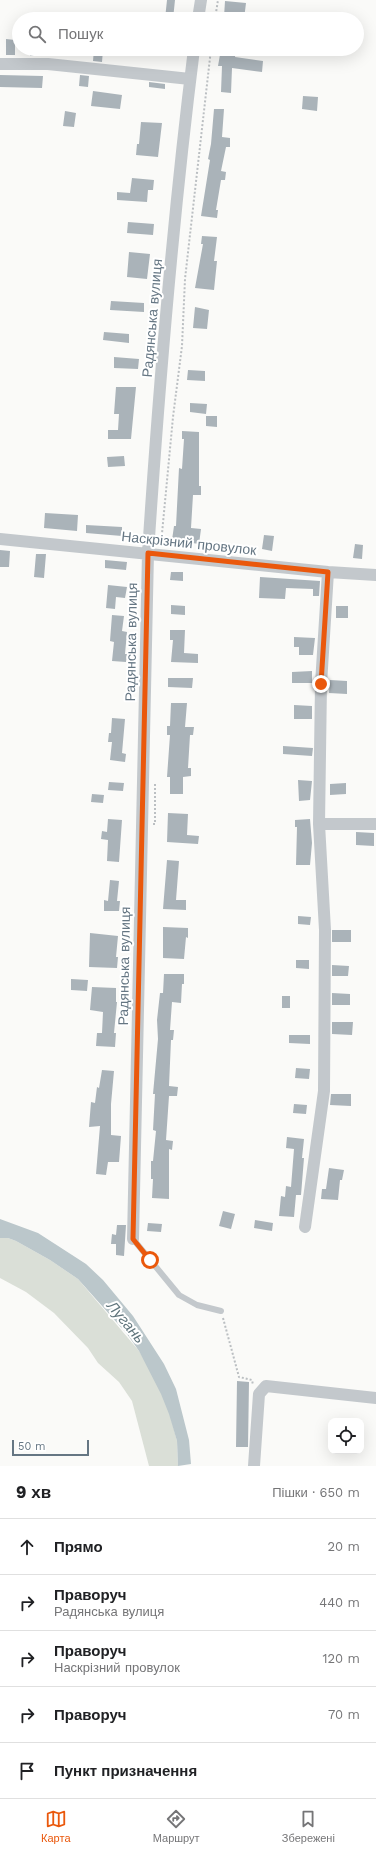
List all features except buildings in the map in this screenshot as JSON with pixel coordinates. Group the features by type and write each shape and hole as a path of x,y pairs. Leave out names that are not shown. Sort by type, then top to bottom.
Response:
{"street":[{"path":"199,12 200,0"},
{"name":"Радянська вулиця","path":"133,1239 148,553 167,315 193,56"},
{"path":"0,64 48,64 190,79"},
{"name":"Наскрізний провулок","path":"0,539 328,572 376,575"},
{"path":"305,1227 324,1091 325,930 319,824 321,684 328,572"},
{"path":"319,824 376,824"},
{"path":"254,1466 259,1394 266,1386 376,1398"}],"lane":[{"path":"133,1239 179,1295 198,1304 221,1311"}],"path":[{"path":"216,12 218,0"},
{"path":"160,554 173,417 182,346 185,279 210,56"},
{"path":"224,1324 239,1377 252,1380 259,1394"}],"shaded area":[{"path":"0,1238 8,1238 16,1241 50,1260 78,1279 139,1351 164,1392 177,1441 178,1466 149,1466 132,1401 119,1382 98,1363 88,1348 54,1313 26,1292 0,1278"}],"water":[{"name":"Лугань","path":"0,1219 38,1233 86,1264 103,1280 133,1316 164,1364 176,1389 189,1440 191,1464 178,1466 177,1441 169,1414 161,1394 139,1351 127,1334 78,1279 50,1260 16,1241 8,1238 0,1238"}],"route":[{"path":"150,1260 133,1239 148,553 328,572 321,684"}]}
